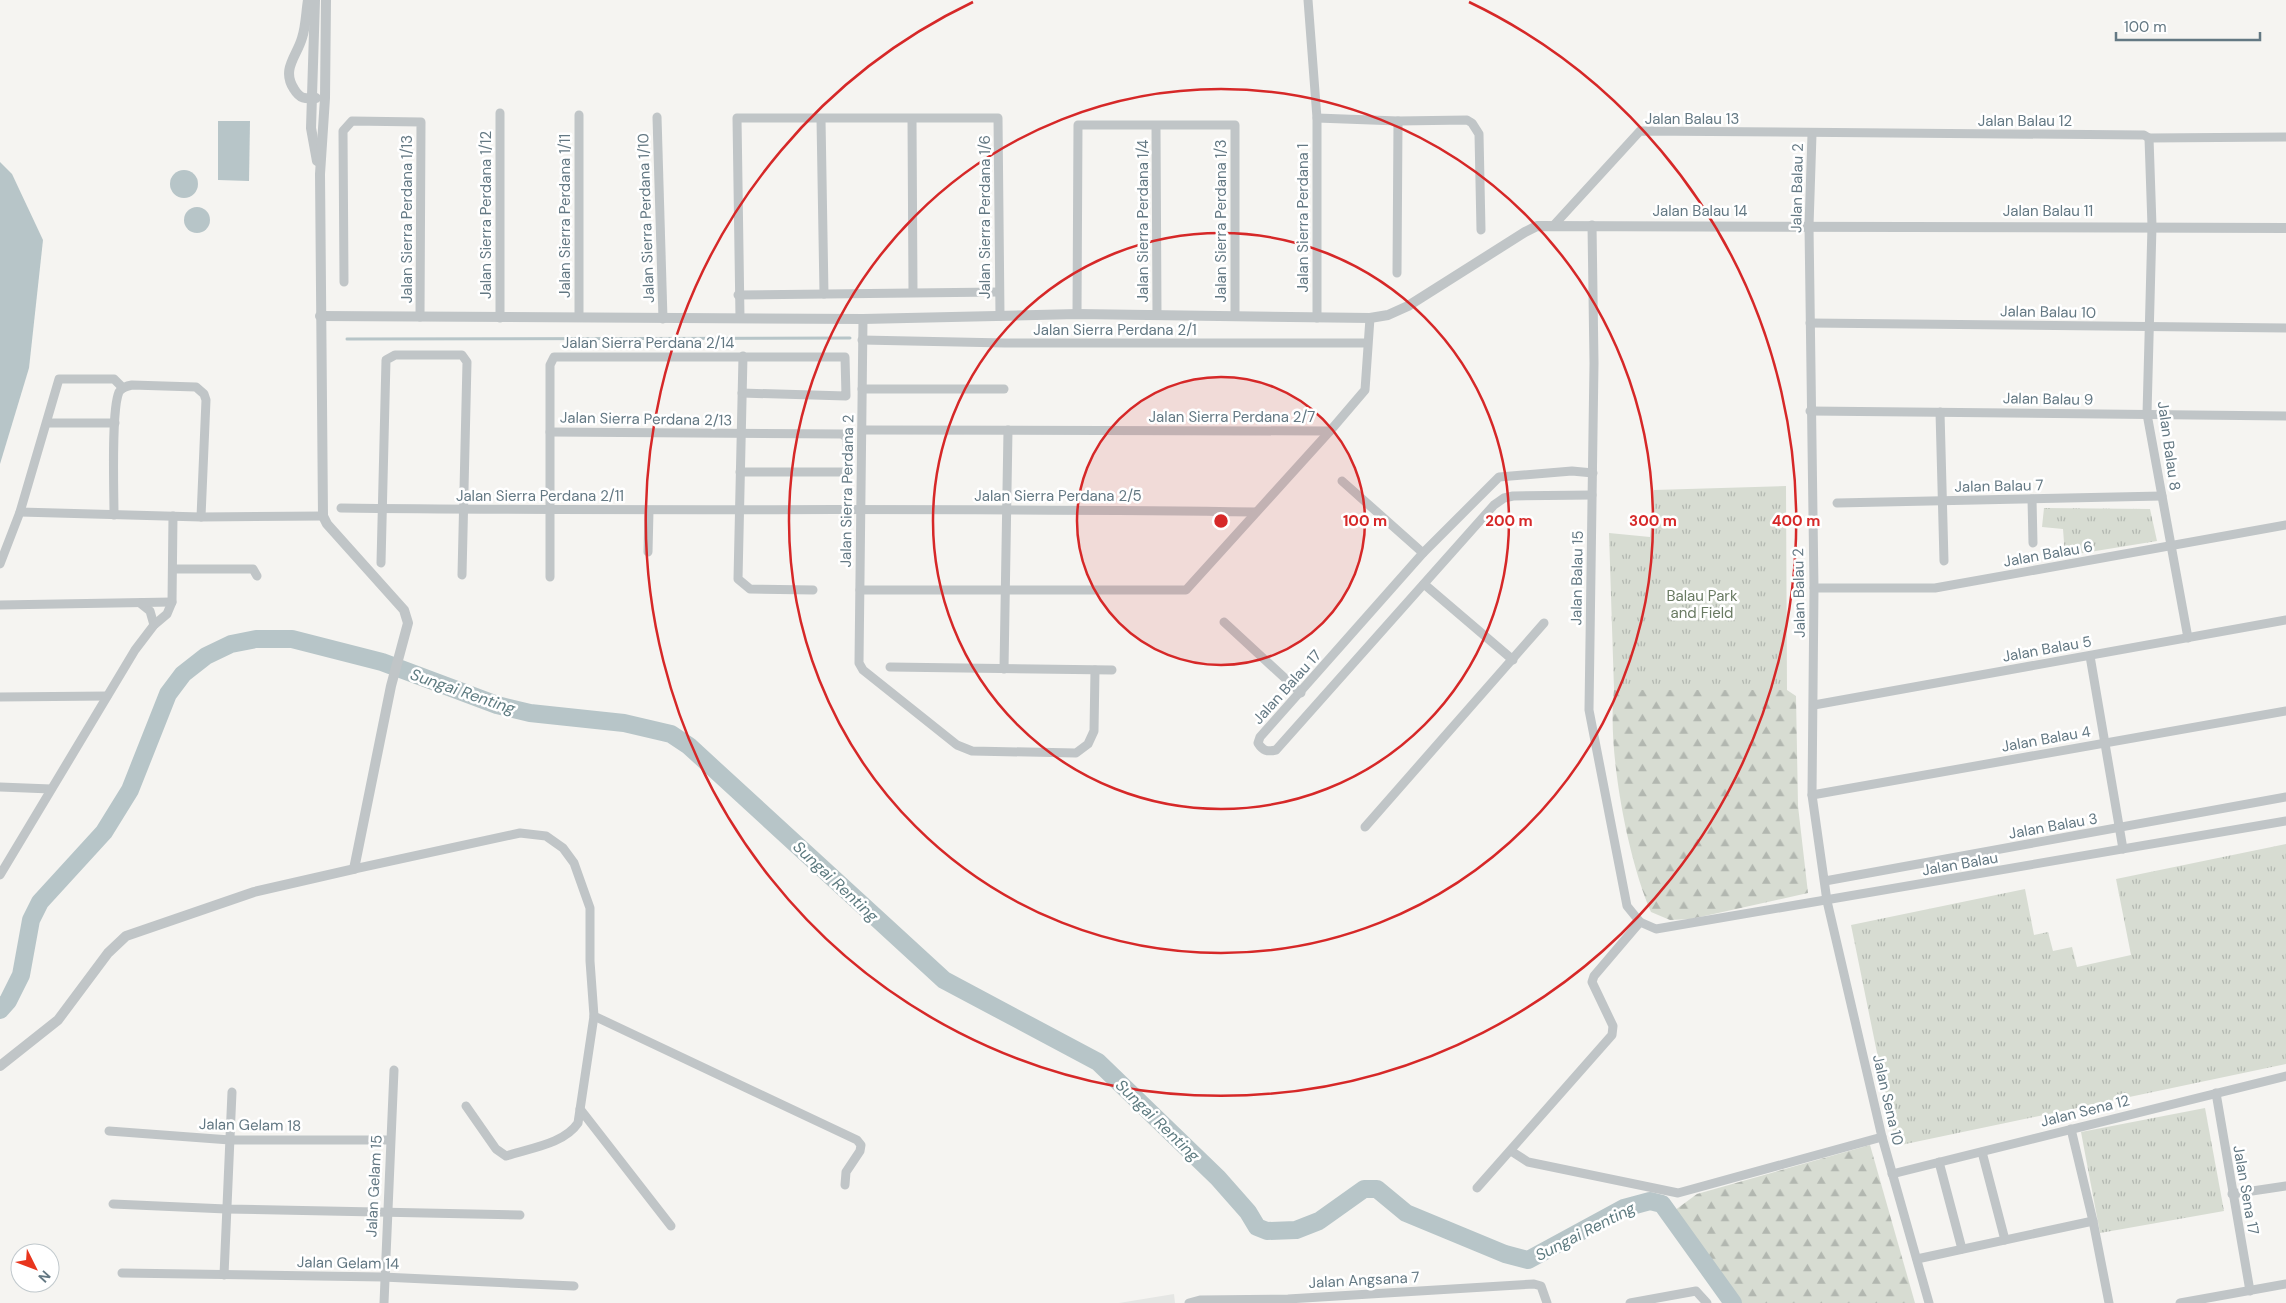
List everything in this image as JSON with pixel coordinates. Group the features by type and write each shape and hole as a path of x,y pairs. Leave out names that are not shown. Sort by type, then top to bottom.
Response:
{"street":[{"path":"308,0 302,39 290,63 288,76 297,94 305,99 325,98"},
{"path":"315,0 311,128 320,174"},
{"path":"326,0 325,98 320,174 323,516 326,524 404,610 408,622 391,686 354,869"},
{"name":"Jalan Sierra Perdana 1","path":"1308,0 1317,118 1317,318"},
{"name":"Jalan Sierra Perdana 1/12","path":"500,113 500,318"},
{"name":"Jalan Sierra Perdana 1/11","path":"579,115 579,317"},
{"name":"Jalan Sierra Perdana 1/10","path":"657,116 663,319"},
{"path":"740,318 738,295 737,118 912,119 913,292"},
{"name":"Jalan Sierra Perdana 1/6","path":"912,119 998,118 998,292 1000,316"},
{"path":"1317,118 1398,121 1467,120 1475,126 1479,134 1481,230"},
{"path":"820,119 824,294"},
{"name":"Jalan Sierra Perdana 1/13","path":"344,282 343,131 352,121 421,122 420,317"},
{"path":"1397,273 1398,121"},
{"path":"1077,314 1078,125 1156,126"},
{"name":"Jalan Sierra Perdana 1/3","path":"1156,126 1235,125 1236,316"},
{"name":"Jalan Sierra Perdana 1/4","path":"1156,126 1157,315"},
{"name":"Jalan Balau 13","path":"1554,225 1640,131 1812,134"},
{"name":"Jalan Balau 12","path":"1812,134 2134,135 2149,138 2286,137"},
{"name":"Jalan Balau 2","path":"1812,134 1809,226 1814,706 1811,748 1812,795 1827,901"},
{"path":"2149,138 2152,226"},
{"name":"Jalan Balau 15","path":"1592,225 1594,363 1589,710 1627,906 1640,922"},
{"name":"Jalan Balau 14","path":"320,316 351,314 500,318 863,319 1077,314 1370,318 1388,315 1408,306 1525,232 1538,226 1809,226"},
{"name":"Jalan Balau 11","path":"1809,226 2286,228"},
{"name":"Jalan Balau 8","path":"2152,226 2148,414 2188,638"},
{"path":"738,295 998,292"},
{"name":"Jalan Sierra Perdana 2/7","path":"862,430 1330,431 1365,390 1370,318"},
{"name":"Jalan Sierra Perdana 2","path":"863,319 859,663 863,670 957,745 972,751 1076,753 1084,748 1094,731 1095,670"},
{"name":"Jalan Balau 10","path":"1810,323 2286,328"},
{"name":"Jalan Sierra Perdana 2/1","path":"862,340 1005,344 1367,343"},
{"path":"381,563 386,360 395,355 462,355 467,362 462,575"},
{"path":"743,356 738,579 750,589 814,590"},
{"name":"Jalan Sierra Perdana 2/14","path":"550,432 550,365 554,357 845,356 846,396 742,393"},
{"path":"0,564 20,512 47,423 58,379 114,379 123,388"},
{"path":"114,515 115,423 119,393 123,388 132,385 196,387 204,394 201,517"},
{"path":"862,389 1004,389"},
{"name":"Jalan Balau 9","path":"1810,411 2286,416"},
{"path":"1940,412 1944,561"},
{"path":"47,423 115,423"},
{"path":"1004,668 1008,430"},
{"path":"860,590 1186,590 1330,431"},
{"path":"550,432 550,578"},
{"name":"Jalan Sierra Perdana 2/13","path":"550,432 842,434 847,438 848,470 846,472 740,472"},
{"name":"Jalan Balau 17","path":"1592,495 1524,495 1504,498 1494,505 1276,750 1268,752 1261,749 1258,743 1260,737 1301,693 1423,553 1499,477 1564,471 1593,473"},
{"path":"1342,482 1423,553"},
{"name":"Jalan Balau 7","path":"1837,503 2162,496"},
{"path":"2032,499 2033,543"},
{"name":"Jalan Sierra Perdana 2/11","path":"341,508 739,511"},
{"name":"Jalan Sierra Perdana 2/5","path":"739,511 1006,508 1256,512"},
{"path":"648,510 648,552"},
{"path":"20,512 201,517 323,516"},
{"path":"0,875 135,650 154,625 167,614 172,602 173,516"},
{"name":"Jalan Balau 6","path":"1814,588 1935,588 2286,525"},
{"path":"173,569 253,569 257,576"},
{"path":"1424,584 1513,660"},
{"path":"0,605 172,602"},
{"path":"140,603 150,611 154,625"},
{"name":"Jalan Balau 5","path":"1814,706 2286,620"},
{"path":"1224,622 1301,693"},
{"path":"1364,827 1544,623"},
{"path":"2090,656 2124,849"},
{"path":"890,667 1112,670"},
{"path":"0,697 107,696"},
{"name":"Jalan Balau 4","path":"1812,795 2286,711"},
{"path":"0,787 51,789"},
{"name":"Jalan Balau 3","path":"1825,881 2286,797"},
{"name":"Jalan Balau","path":"1640,922 1656,930 2286,821"},
{"path":"0,1066 50,1029 108,953 126,936 254,892 520,833 546,836 562,848 574,863 590,908 590,961 594,1016 578,1123 574,1130 561,1138 506,1156 496,1149 466,1106"},
{"name":"Jalan Sena 10","path":"1827,901 1882,1138 1929,1303"},
{"path":"1477,1188 1612,1035 1613,1026 1592,982 1594,976 1640,922"},
{"path":"594,1016 857,1140 861,1145 860,1151 846,1172 845,1185"},
{"name":"Jalan Gelam 15","path":"384,1303 386,1212 394,1070"},
{"name":"Jalan Sena 12","path":"1892,1174 2286,1076"},
{"path":"224,1275 232,1092"},
{"name":"Jalan Sena 17","path":"2216,1093 2250,1291"},
{"path":"580,1109 671,1226"},
{"path":"2071,1129 2093,1221 2109,1303"},
{"name":"Jalan Gelam 18","path":"109,1131 230,1140 390,1140"},
{"path":"1511,1151 1528,1162 1678,1193 1882,1138"},
{"path":"1982,1152 2005,1240"},
{"path":"1939,1162 1962,1250"},
{"path":"2232,1194 2286,1186"},
{"path":"113,1204 226,1209 520,1215"},
{"path":"1917,1260 2093,1221"},
{"name":"Jalan Gelam 14","path":"122,1273 384,1278 574,1286"},
{"name":"Jalan Angsana 7","path":"1189,1303 1362,1299 1534,1284 1541,1286 1547,1303"},
{"path":"2180,1303 2286,1284"},
{"path":"1630,1303 1696,1291 1707,1303"}],"shaded area":[{"path":"218,121 250,121 249,181 218,180"},
{"path":"0,162 12,174 43,240 29,368 0,464"},
{"path":"184,170 194,174 198,184 194,194 184,198 174,194 170,184 174,174"},
{"path":"197,207 206,211 210,220 206,229 197,233 188,229 184,220 188,211"},
{"path":"1174,1294 1175,1303 1119,1303"}],"green space":[{"name":"Balau Park and Field","path":"1786,486 1787,690 1614,690 1609,533 1650,537 1654,490"},
{"path":"2044,508 2150,509 2157,541 2065,556 2063,529 2042,527"},
{"path":"1614,690 1787,690 1796,696 1798,806 1808,893 1691,919 1670,920 1651,912 1634,862 1616,772 1613,742"},
{"path":"2286,844 2286,1064 1896,1146 1851,925 2025,889 2034,935 2048,932 2053,951 2072,947 2077,967 2131,955 2116,879"},
{"path":"2205,1108 2224,1211 2100,1233 2081,1132"},
{"path":"1870,1145 1915,1303 1724,1303 1663,1219 1697,1194"}],"waterway":[{"path":"347,339 850,338"},
{"name":"Sungai Renting","path":"0,1010 8,1001 21,975 31,920 40,902 104,832 130,790 168,694 183,674 206,656 231,644 256,639 292,639 382,662 497,705 530,713 624,723 671,734 689,746 944,980 1098,1062 1218,1178 1248,1212 1257,1227 1267,1231 1296,1230 1319,1221 1364,1189 1377,1189 1406,1213 1505,1254 1528,1260 1624,1208 1650,1201 1662,1204 1733,1303"}]}
